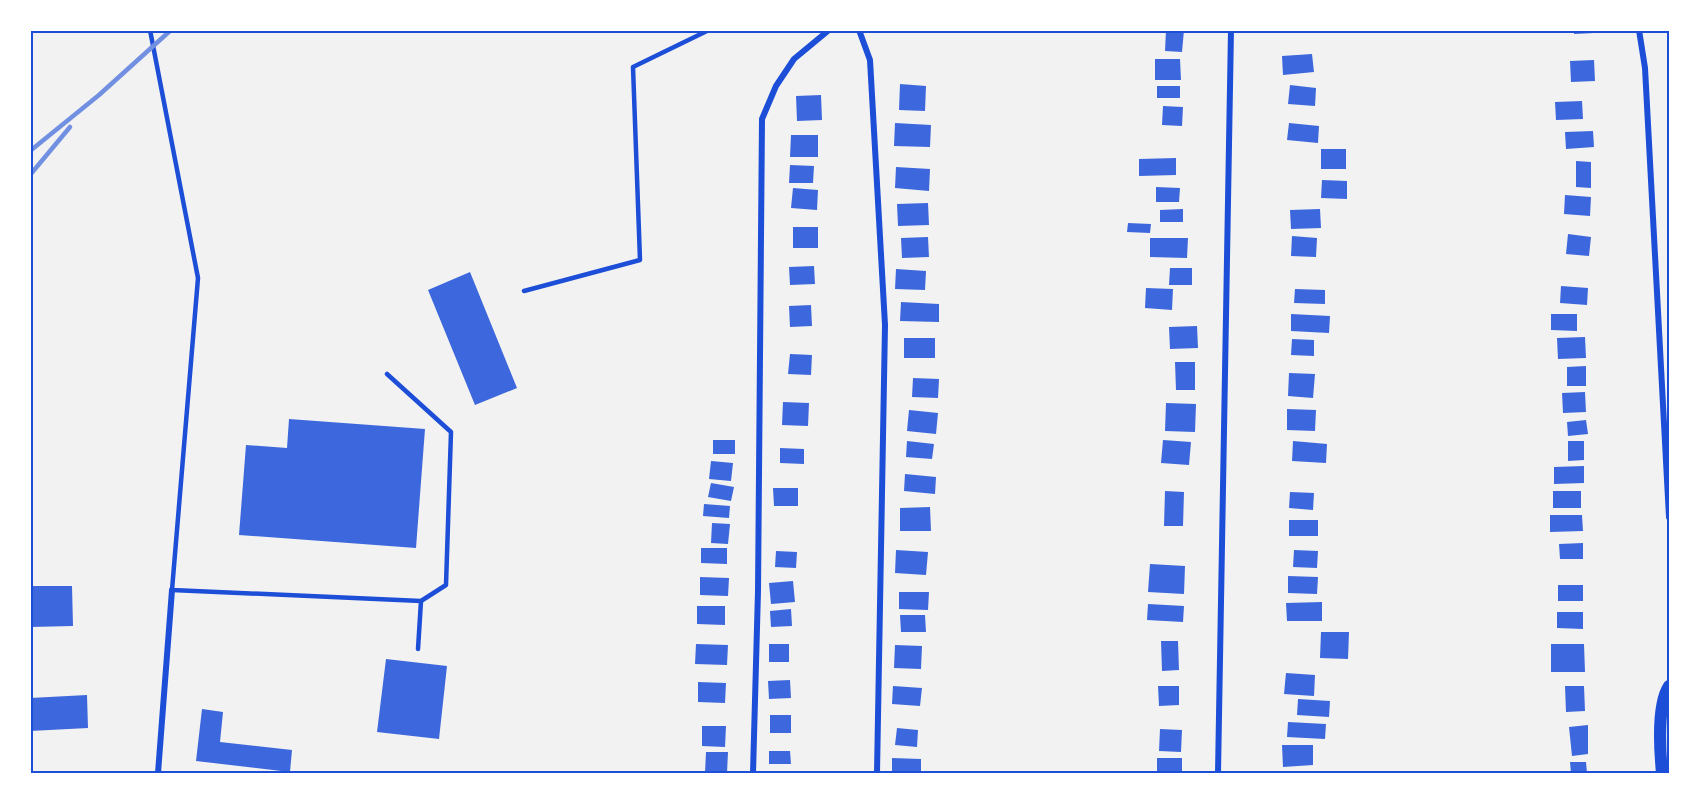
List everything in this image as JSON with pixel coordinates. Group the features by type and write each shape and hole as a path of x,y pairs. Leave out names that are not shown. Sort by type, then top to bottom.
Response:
{"main road":[{"path":"1662,773 1659,744 1662,711 1666,690 1669,686"}],"street":[{"path":"753,773 758,591 762,119 776,86 794,59 829,30"},
{"path":"859,30 870,60 885,325 877,773"},
{"path":"1218,773 1231,30"},
{"path":"1639,30 1645,68 1669,517"},
{"path":"158,773 172,590"}],"lane":[{"path":"150,30 198,278 172,590 421,601 446,585 451,432 387,374"},
{"path":"524,291 640,260 633,68 709,30"},
{"path":"418,649 421,601"}],"building":[{"path":"1166,30 1184,30 1182,52 1165,51"},
{"path":"1286,30 1313,30 1313,33 1286,32"},
{"path":"1574,30 1594,30 1594,33 1574,34"},
{"path":"1312,54 1314,72 1283,75 1282,56"},
{"path":"1155,59 1180,59 1181,80 1155,80"},
{"path":"1594,60 1595,81 1571,82 1570,61"},
{"path":"900,84 926,86 925,111 899,110"},
{"path":"1290,85 1316,88 1315,106 1288,104"},
{"path":"1157,86 1180,86 1180,98 1157,98"},
{"path":"821,95 822,120 797,121 796,96"},
{"path":"1582,101 1583,119 1556,120 1555,102"},
{"path":"1163,106 1183,107 1182,126 1162,125"},
{"path":"895,123 931,125 930,147 894,146"},
{"path":"1289,123 1319,126 1318,143 1287,140"},
{"path":"1593,131 1594,147 1566,149 1565,132"},
{"path":"791,135 818,135 818,157 790,157"},
{"path":"1321,149 1346,149 1346,169 1321,169"},
{"path":"1176,158 1176,175 1139,176 1139,159"},
{"path":"1576,161 1591,162 1591,188 1576,187"},
{"path":"790,165 814,166 813,183 789,183"},
{"path":"896,167 930,169 929,191 895,188"},
{"path":"1322,180 1347,181 1347,199 1321,198"},
{"path":"1156,187 1180,188 1179,202 1156,202"},
{"path":"793,188 818,190 817,210 791,208"},
{"path":"1565,195 1591,197 1590,216 1564,214"},
{"path":"928,203 929,225 898,226 897,204"},
{"path":"1183,209 1183,222 1160,222 1160,210"},
{"path":"1320,209 1321,228 1291,229 1290,210"},
{"path":"1128,223 1151,224 1150,233 1127,232"},
{"path":"793,227 818,227 818,248 793,248"},
{"path":"1568,234 1591,237 1589,256 1566,254"},
{"path":"1292,236 1317,238 1316,257 1291,256"},
{"path":"928,237 929,257 902,258 901,238"},
{"path":"1150,238 1188,238 1187,258 1150,257"},
{"path":"814,266 815,284 790,285 789,267"},
{"path":"1170,268 1192,268 1192,285 1169,285"},
{"path":"896,269 926,271 925,290 895,289"},
{"path":"470,272 517,388 475,405 428,290"},
{"path":"1561,286 1588,288 1587,305 1560,303"},
{"path":"1146,288 1173,289 1172,310 1145,308"},
{"path":"1295,289 1325,290 1325,304 1294,303"},
{"path":"901,302 939,304 939,322 900,321"},
{"path":"811,305 812,326 790,327 789,306"},
{"path":"1291,314 1330,316 1329,333 1291,331"},
{"path":"1551,314 1577,314 1577,331 1551,330"},
{"path":"1197,326 1198,348 1170,349 1169,327"},
{"path":"1585,337 1586,358 1558,359 1557,338"},
{"path":"904,338 935,338 935,358 904,358"},
{"path":"1292,339 1314,340 1314,356 1291,355"},
{"path":"790,354 812,355 811,375 788,374"},
{"path":"1175,362 1195,362 1195,390 1176,390"},
{"path":"1586,366 1586,386 1567,386 1567,367"},
{"path":"1289,373 1315,374 1313,398 1288,396"},
{"path":"913,378 939,379 938,398 912,397"},
{"path":"1585,392 1586,412 1563,413 1562,393"},
{"path":"783,402 809,403 808,426 782,425"},
{"path":"1166,403 1196,404 1195,432 1165,431"},
{"path":"1287,409 1316,410 1315,431 1287,430"},
{"path":"909,410 938,413 936,434 907,431"},
{"path":"289,419 425,429 416,548 239,535 246,445 287,448"},
{"path":"1586,420 1588,434 1568,436 1567,422"},
{"path":"713,440 735,440 735,454 713,454"},
{"path":"1163,440 1191,442 1189,465 1161,463"},
{"path":"907,441 934,444 932,459 906,457"},
{"path":"1293,441 1327,444 1326,463 1292,461"},
{"path":"1568,441 1584,441 1584,460 1568,461"},
{"path":"780,448 804,449 804,464 780,463"},
{"path":"711,461 733,463 731,481 709,479"},
{"path":"1584,466 1584,483 1554,484 1554,467"},
{"path":"905,474 936,477 935,494 904,491"},
{"path":"711,483 734,487 731,501 708,497"},
{"path":"773,488 798,488 798,506 774,506"},
{"path":"1165,491 1184,492 1183,526 1164,526"},
{"path":"1553,491 1581,491 1581,508 1553,508"},
{"path":"1290,492 1314,493 1313,510 1289,508"},
{"path":"704,504 730,506 729,518 703,516"},
{"path":"930,507 931,531 900,531 900,508"},
{"path":"1550,515 1582,515 1583,531 1550,532"},
{"path":"1289,520 1318,520 1318,536 1289,536"},
{"path":"712,523 730,524 728,544 711,543"},
{"path":"1583,543 1583,559 1560,559 1559,544"},
{"path":"701,548 727,548 727,564 701,563"},
{"path":"896,550 928,552 926,575 895,573"},
{"path":"1294,550 1318,551 1317,568 1293,567"},
{"path":"776,551 797,552 796,568 775,567"},
{"path":"1150,564 1185,566 1184,594 1148,592"},
{"path":"1288,576 1318,577 1317,594 1288,593"},
{"path":"700,577 729,578 728,596 700,595"},
{"path":"793,581 795,602 771,604 769,583"},
{"path":"1558,585 1583,585 1583,601 1558,601"},
{"path":"30,586 72,586 73,626 30,627"},
{"path":"899,592 929,592 928,610 899,609"},
{"path":"1322,602 1322,621 1287,621 1286,603"},
{"path":"1148,604 1184,606 1183,622 1147,620"},
{"path":"697,606 725,606 725,625 697,624"},
{"path":"791,609 792,626 771,627 770,611"},
{"path":"1557,612 1583,612 1583,629 1557,628"},
{"path":"900,615 925,615 926,632 901,632"},
{"path":"1321,632 1349,632 1348,659 1320,658"},
{"path":"1161,641 1178,641 1179,670 1162,671"},
{"path":"696,644 728,645 727,665 695,664"},
{"path":"769,644 789,644 789,662 769,662"},
{"path":"1551,644 1584,644 1585,672 1551,672"},
{"path":"895,645 922,646 921,669 894,668"},
{"path":"386,659 447,666 439,739 377,732"},
{"path":"1286,673 1315,675 1314,696 1284,694"},
{"path":"790,680 791,698 769,699 768,681"},
{"path":"698,682 726,683 725,703 698,702"},
{"path":"893,686 922,688 920,706 892,704"},
{"path":"1158,686 1179,686 1179,705 1159,706"},
{"path":"1565,686 1584,686 1585,711 1566,712"},
{"path":"87,695 88,728 30,731 30,698"},
{"path":"1298,699 1330,701 1329,717 1297,715"},
{"path":"202,709 223,712 220,742 292,750 290,772 196,761"},
{"path":"770,715 791,715 791,733 770,733"},
{"path":"1288,722 1326,724 1325,739 1287,737"},
{"path":"1588,725 1588,754 1572,756 1569,727"},
{"path":"702,726 726,726 725,747 702,746"},
{"path":"897,728 918,730 917,747 895,745"},
{"path":"1160,729 1182,730 1181,752 1159,751"},
{"path":"1282,745 1313,745 1313,765 1283,767"},
{"path":"769,751 790,751 791,764 769,764"},
{"path":"706,752 728,752 727,773 705,773"},
{"path":"892,758 921,759 921,773 892,773"},
{"path":"1157,758 1182,758 1182,773 1157,773"},
{"path":"1570,762 1586,762 1587,773 1571,773"}],"railway":[{"path":"30,151 99,95 171,30"},
{"path":"30,175 70,127"}]}
